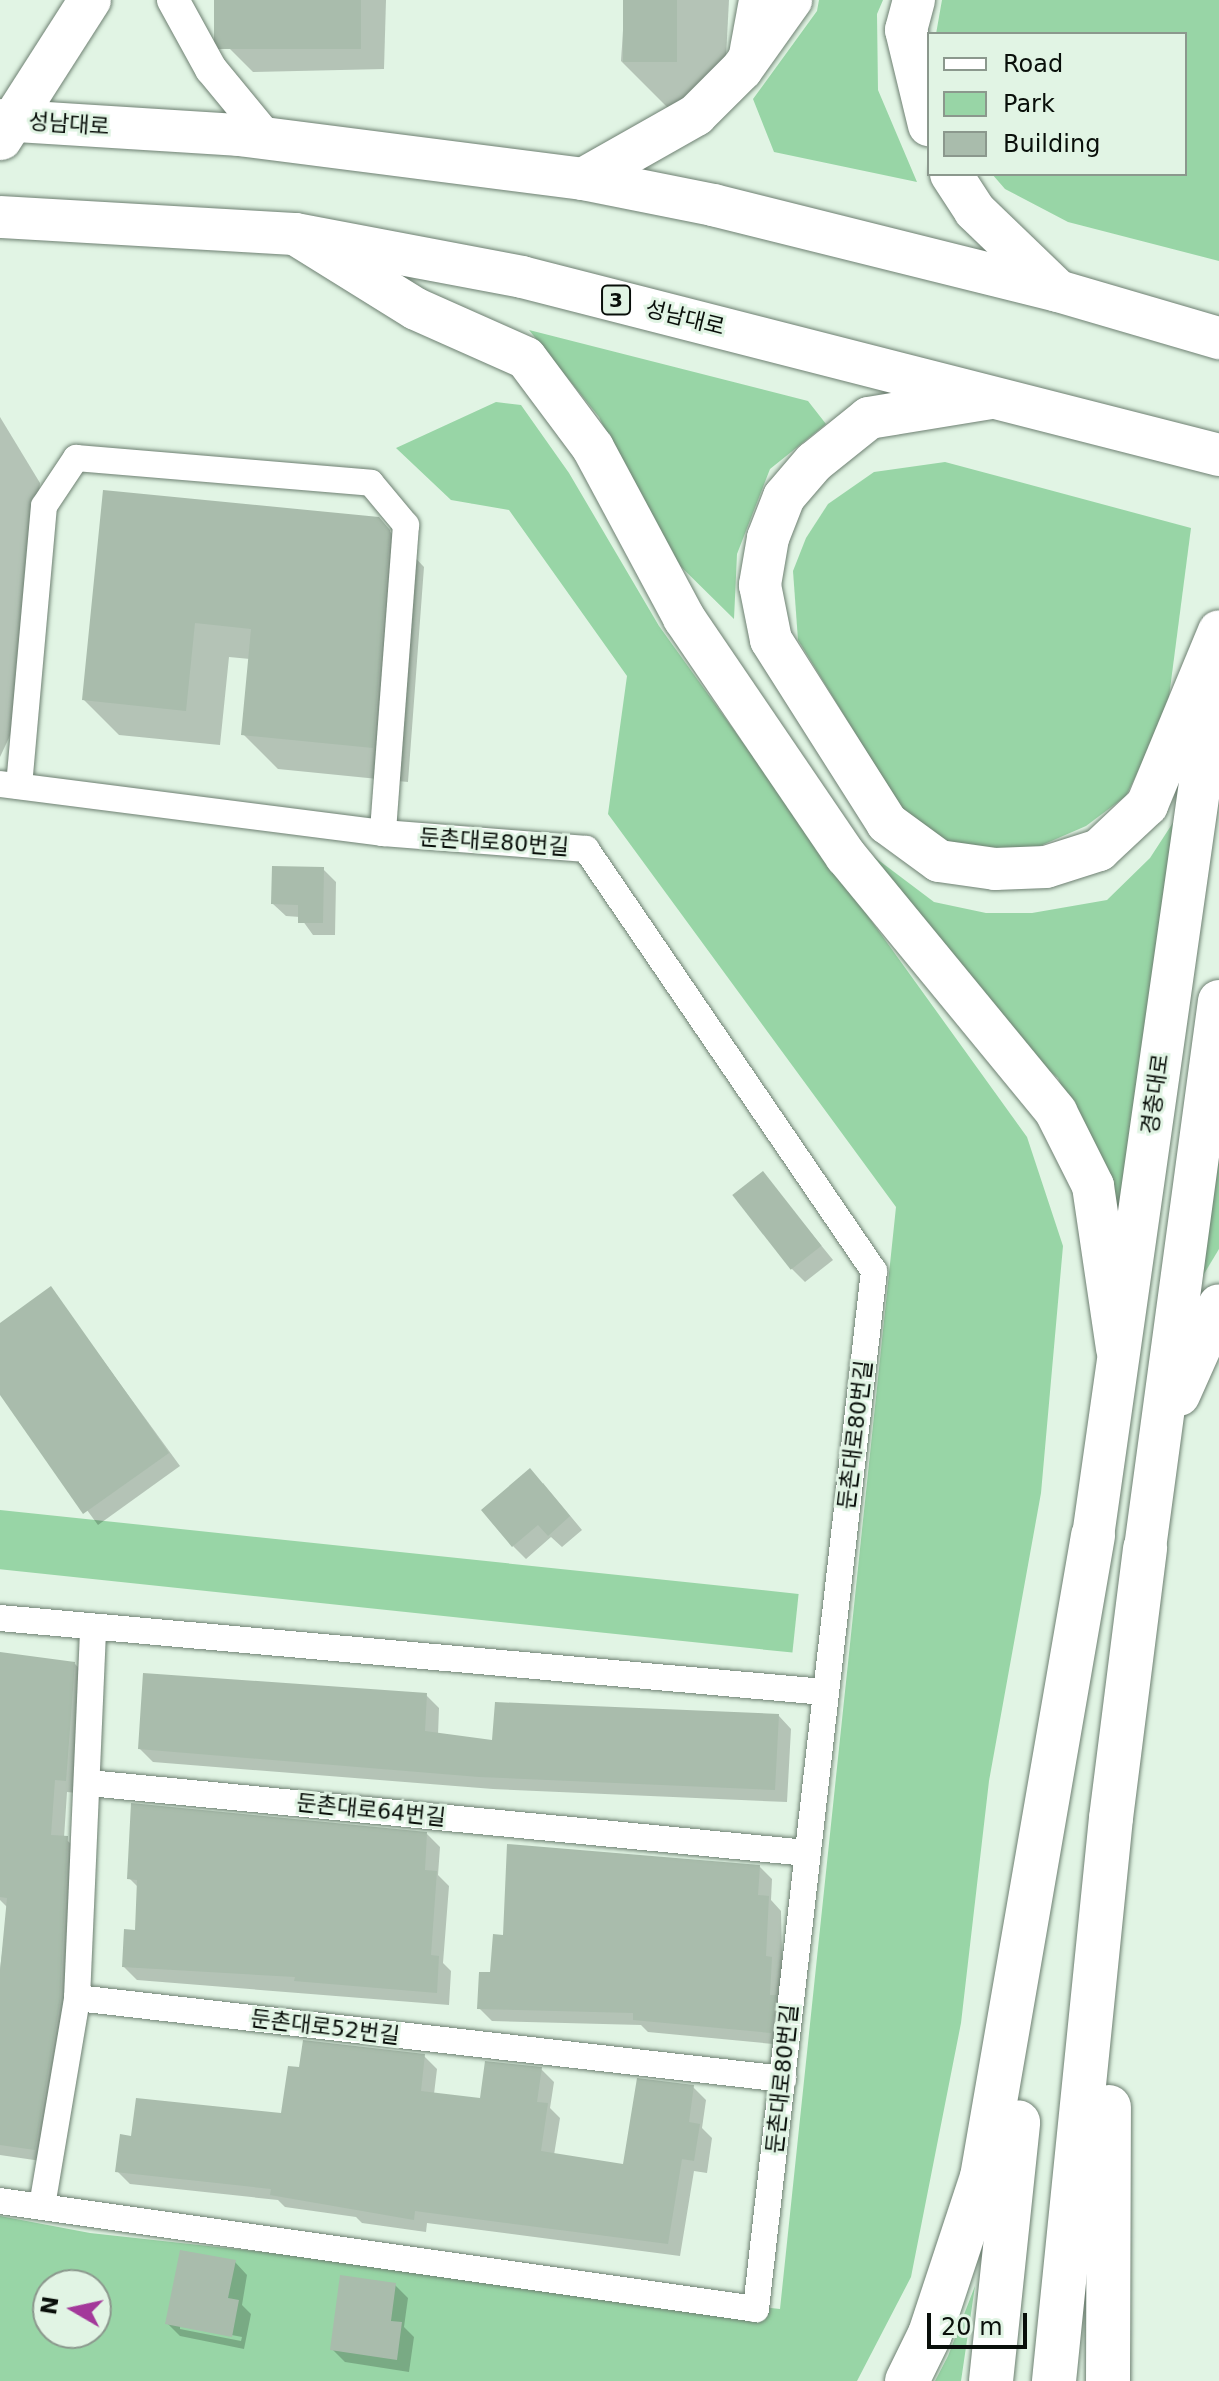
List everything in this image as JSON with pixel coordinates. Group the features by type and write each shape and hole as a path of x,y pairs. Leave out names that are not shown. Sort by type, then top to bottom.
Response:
{"highway":[{"path":"907,2381 930,2334 982,2177 1054,1781 1093,1536"},
{"path":"1054,2381 1111,1818 1145,1548"},
{"path":"991,2381 1054,1781"},
{"path":"1108,2381 1111,1818"}],"main road":[{"path":"5,127 90,0"},
{"path":"583,179 696,115 742,69 791,0"},
{"path":"914,0 906,30 927,117"},
{"name":"성남대로","path":"5,127 267,137 583,179 713,205 1058,291 1219,338"},
{"path":"952,176 975,211 1058,291"},
{"name":"성남대로","path":"0,217 295,234 522,277 1003,396 1219,455"},
{"path":"295,234 416,309 526,358 576,426 684,618 846,856 1056,1112 1093,1186 1117,1349"},
{"path":"1003,396 869,418 814,462 784,497 768,538 760,585 771,640 887,823 939,861 995,869 1046,867 1099,850 1147,805 1219,631"},
{"name":"경충대로","path":"1093,1536 1117,1349 1219,652"},
{"path":"1145,1548 1219,1001"},
{"path":"1156,1456 1219,1305"}],"street":[{"path":"173,0 211,69 267,137"},
{"path":"742,69 755,0"},
{"name":"둔촌대로80번길","path":"42,2206 756,2309 874,1271 586,849 383,833 10,785 44,506 76,458 371,483 406,525 383,833"},
{"path":"0,1618 824,1692"},
{"path":"0,2201 42,2206 77,1998 89,1783 93,1627"},
{"name":"둔촌대로64번길","path":"89,1783 807,1853"},
{"name":"둔촌대로52번길","path":"77,1998 783,2079"}],"green space":[{"path":"819,0 883,0 877,14 878,90 917,182 774,152 753,99 817,11"},
{"path":"942,0 1219,0 1219,261 1068,222 1005,189 994,176 1187,176 1187,32 936,32"},
{"path":"529,330 808,401 826,424 770,469 737,554 734,619 665,551 599,417"},
{"path":"496,402 521,405 569,473 659,626 1027,1137 1063,1246 1041,1493 989,1781 961,2023 911,2277 857,2381 0,2381 0,2216 90,2233 780,2309 896,1207 608,814 627,676 509,510 451,500 396,448"},
{"path":"945,462 1191,528 1167,712 1126,796 1086,826 1033,849 967,852 912,826 798,640 793,571 806,538 828,504 874,472"},
{"path":"1176,818 1117,1221 1058,1078 1023,1050 865,850 934,902 986,913 1032,913 1107,900 1150,858"},
{"path":"1219,1101 1219,1249 1192,1294"},
{"path":"0,1510 799,1594 792,1653 0,1569"},
{"path":"975,2286 961,2381 935,2381 948,2356"}],"building":[{"path":"214,0 361,0 361,49 214,49"},
{"path":"623,0 677,0 677,62 623,62"},
{"path":"103,490 379,517 390,530 373,748 241,735 251,629 195,623 186,711 82,700"},
{"path":"272,866 324,867 323,923 298,923 298,905 271,904"},
{"path":"763,1171 821,1246 791,1270 732,1195"},
{"path":"51,1286 169,1453 83,1514 0,1395 0,1323"},
{"path":"530,1468 570,1516 548,1536 538,1525 512,1547 481,1510"},
{"path":"0,1652 75,1662 66,1781 55,1780 51,1835 68,1836 60,2002 35,2150 0,2145 0,1971 7,1898 0,1897"},
{"path":"143,1673 427,1693 425,1731 492,1740 495,1702 779,1714 775,1790 479,1777 138,1749"},
{"path":"131,1803 427,1832 425,1870 437,1871 431,1955 439,1956 437,1993 294,1981 295,1977 122,1967 124,1929 135,1930 137,1880 127,1879"},
{"path":"507,1844 760,1865 758,1895 769,1896 766,1956 772,1957 770,1995 776,1995 771,2033 633,2020 633,2013 477,2009 479,1972 490,1972 493,1934 503,1935"},
{"path":"303,2040 425,2054 421,2091 480,2098 485,2061 542,2067 537,2102 548,2103 541,2151 623,2164 637,2078 694,2085 689,2122 700,2124 694,2161 682,2159 668,2244 415,2211 414,2220 270,2195 271,2189 115,2172 120,2134 131,2136 136,2098 281,2113 288,2066 299,2067"},
{"path":"180,2250 236,2260 228,2298 239,2300 232,2337 165,2324"},
{"path":"340,2275 396,2283 391,2321 402,2322 397,2360 330,2350"}]}
